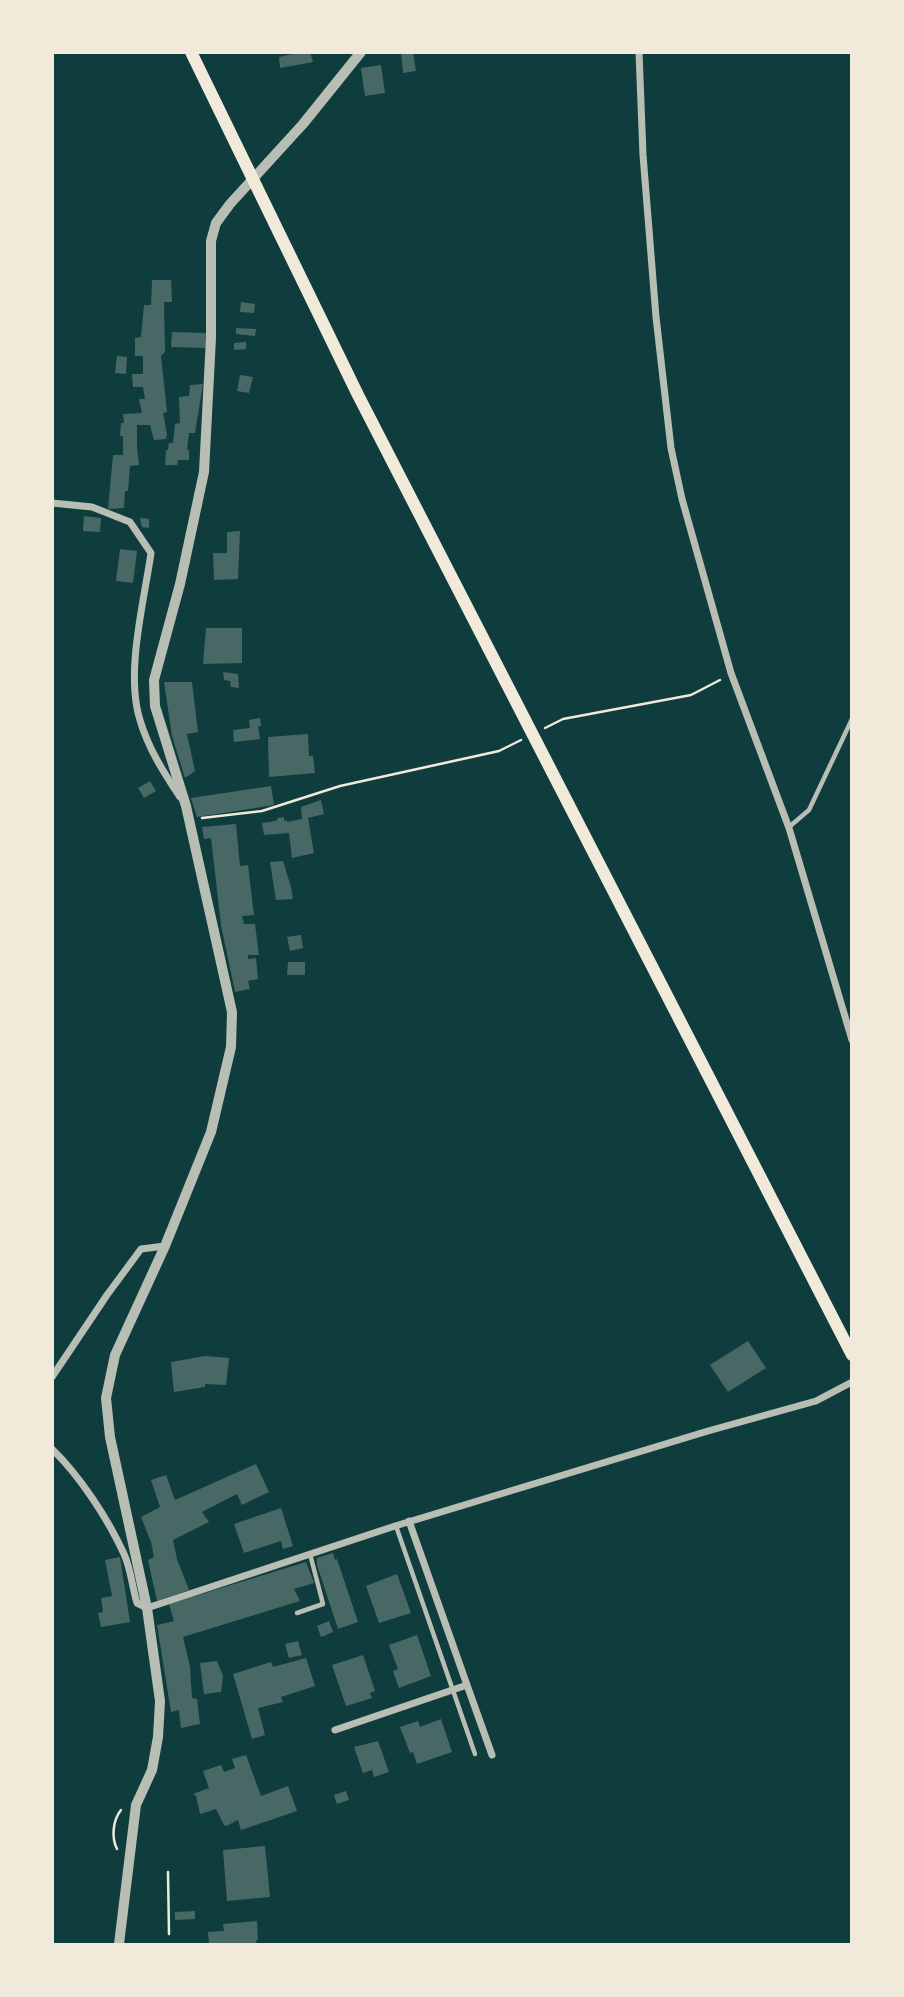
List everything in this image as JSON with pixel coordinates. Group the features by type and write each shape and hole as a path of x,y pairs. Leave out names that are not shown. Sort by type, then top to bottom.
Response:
{"main road":[{"path":"191,52 358,395 852,1355"}],"street":[{"path":"119,1944 136,1805 152,1770 158,1737 160,1702 146,1608 110,1437 106,1398 115,1355 166,1246 211,1132 231,1047 232,1012 186,806 155,706 154,680 180,584 204,472 211,338 211,241 216,223 361,52"},
{"path":"639,52 653,290 671,449 682,499 731,673 789,828 852,1040"},
{"path":"52,503 92,507 130,522 150,552 134,671 139,719 161,769 186,806"},
{"path":"52,1377 141,1249 166,1246"},
{"path":"146,1608 409,1521 695,1434 816,1401 852,1382"},
{"path":"52,1449 68,1464 105,1522 125,1556 138,1603 146,1608"},
{"path":"409,1521 492,1755"},
{"path":"335,1730 467,1685"}],"lane":[{"path":"789,828 809,810 852,719"},
{"path":"395,1526 475,1755"},
{"path":"297,1613 323,1604 310,1553"}],"path":[{"path":"564,719 691,695 731,673"},
{"path":"188,820 262,811 340,786 499,751"},
{"path":"169,1872 169,1934"}],"building":[{"path":"310,52 313,62 280,68 279,57"},
{"path":"401,52 413,52 416,71 403,73"},
{"path":"381,65 385,93 365,96 361,68"},
{"path":"152,280 171,280 172,302 164,302 165,352 161,356 167,412 163,413 167,434 166,439 154,440 150,425 137,425 139,465 130,466 124,508 108,509 113,455 123,455 123,436 120,436 121,423 124,423 123,414 142,413 139,399 145,399 143,387 133,387 132,374 143,374 143,356 135,356 135,338 141,337 144,305 151,305"},
{"path":"241,302 255,304 254,313 240,312"},
{"path":"236,328 256,329 255,336 236,334"},
{"path":"172,332 207,333 206,348 171,347"},
{"path":"246,342 246,349 234,350 234,343"},
{"path":"117,356 127,357 126,374 115,373"},
{"path":"240,375 253,377 249,393 237,391"},
{"path":"203,384 195,433 189,433 189,460 178,460 177,465 165,465 166,450 169,443 173,443 175,424 180,423 179,397 189,396 190,385"},
{"path":"84,516 101,518 100,532 83,531"},
{"path":"140,518 149,519 149,528 142,527"},
{"path":"240,531 238,579 214,580 213,553 227,553 227,532"},
{"path":"120,549 137,551 133,583 116,581"},
{"path":"206,628 242,628 242,663 203,664"},
{"path":"223,672 238,674 239,688 231,687 230,681 224,680"},
{"path":"164,682 192,682 198,732 187,734 195,771 185,778 172,736"},
{"path":"260,718 260,739 234,742 233,730 250,728 249,720"},
{"path":"308,734 309,756 313,756 315,773 269,777 268,737"},
{"path":"150,781 156,791 144,798 138,788"},
{"path":"271,786 274,805 197,817 191,798"},
{"path":"321,800 324,814 308,818 314,853 292,858 289,833 264,835 262,823 284,817 287,822 302,819 301,807"},
{"path":"236,824 240,866 248,865 254,915 242,916 244,924 255,924 259,955 248,955 248,959 256,958 258,979 248,981 250,989 235,992 221,925 211,838 204,839 202,827"},
{"path":"283,861 293,899 276,900 270,862"},
{"path":"301,935 303,948 290,951 287,937"},
{"path":"288,962 305,962 305,975 287,975"},
{"path":"748,1341 766,1368 728,1392 710,1365"},
{"path":"205,1356 229,1358 226,1385 205,1384 205,1387 174,1392 171,1362"},
{"path":"256,1464 269,1492 242,1505 237,1494 202,1512 209,1522 173,1540 189,1590 157,1601 148,1560 154,1557 141,1517 160,1507 151,1480 166,1475 175,1500"},
{"path":"281,1508 293,1546 283,1549 281,1541 244,1553 234,1524"},
{"path":"333,1553 358,1622 338,1629 317,1565 317,1558"},
{"path":"120,1557 130,1622 101,1627 98,1613 103,1612 101,1598 112,1596 105,1560"},
{"path":"306,1562 314,1583 294,1589 300,1601 183,1637 190,1667 192,1698 197,1699 200,1724 181,1728 179,1710 171,1712 157,1625 174,1621 169,1604"},
{"path":"397,1574 411,1613 379,1623 366,1586"},
{"path":"329,1621 333,1632 321,1637 317,1626"},
{"path":"417,1635 431,1676 399,1688 393,1671 398,1669 389,1645"},
{"path":"298,1641 302,1655 289,1658 285,1644"},
{"path":"363,1655 375,1691 370,1693 372,1698 346,1706 332,1665"},
{"path":"306,1658 315,1686 281,1697 283,1702 258,1708 265,1735 252,1739 233,1674 271,1662 273,1667"},
{"path":"217,1661 223,1676 221,1692 204,1694 200,1663"},
{"path":"441,1719 452,1752 417,1764 400,1727 418,1721 420,1727"},
{"path":"378,1741 389,1772 374,1777 372,1770 363,1773 354,1747"},
{"path":"246,1755 261,1796 288,1786 297,1811 241,1830 238,1820 224,1825 216,1809 200,1814 196,1796 193,1794 209,1788 203,1771 221,1765 224,1772 235,1768 232,1759"},
{"path":"346,1791 349,1800 337,1804 334,1795"},
{"path":"265,1846 270,1897 227,1901 223,1850"},
{"path":"195,1911 195,1919 175,1920 175,1912"},
{"path":"257,1921 257,1944 209,1944 208,1932 224,1931 223,1924"}]}
